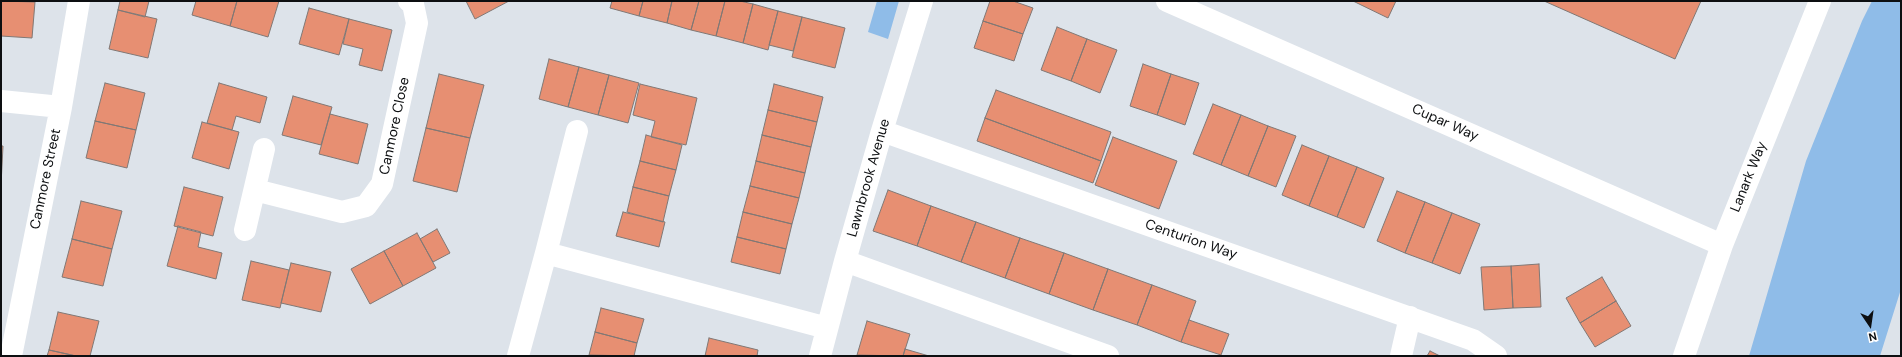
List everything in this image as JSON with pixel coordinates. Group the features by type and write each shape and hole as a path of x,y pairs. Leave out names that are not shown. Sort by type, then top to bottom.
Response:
{"street":[{"name":"Canmore Street","path":"11,356 61,107 80,1"},
{"name":"Canmore Close","path":"254,190 342,212 366,206 382,184 418,23 413,4 409,1"},
{"name":"Lawnbrook Avenue","path":"820,356 882,131 922,1"},
{"name":"Cupar Way","path":"1167,1 1722,245"},
{"name":"Lanark Way","path":"1684,356 1722,245 1820,1"},
{"path":"1,101 61,107"},
{"path":"518,356 577,131"},
{"name":"Centurion Way","path":"882,131 1473,340 1496,356"},
{"path":"245,230 264,149"},
{"path":"546,253 827,328"},
{"path":"845,261 1108,356"},
{"path":"1401,356 1410,317"}],"shaded area":[{"path":"877,1 899,1 888,39 868,32"},
{"path":"1872,1 1901,1 1901,289 1880,356 1749,356 1806,161 1862,21"}],"building":[{"path":"1,1 35,2 32,38 1,36"},
{"path":"120,1 149,1 145,17 118,10"},
{"path":"196,1 237,1 230,26 192,15"},
{"path":"237,1 279,1 268,37 230,26"},
{"path":"466,1 509,1 475,19"},
{"path":"612,1 643,1 639,16 610,8"},
{"path":"643,1 672,1 667,23 639,16"},
{"path":"672,1 699,1 691,30 667,23"},
{"path":"699,1 725,1 716,36 691,30"},
{"path":"725,1 740,1 753,4 743,43 716,36"},
{"path":"990,1 1013,1 1033,8 1023,34 983,21"},
{"path":"1353,1 1396,1 1388,18"},
{"path":"1544,1 1701,1 1675,59"},
{"path":"753,4 778,11 768,50 743,43"},
{"path":"309,8 349,19 339,55 299,44"},
{"path":"118,10 157,19 148,58 109,49"},
{"path":"778,11 802,17 793,51 769,45"},
{"path":"802,17 845,28 835,68 792,57"},
{"path":"349,19 392,30 382,71 359,65 363,49 343,44"},
{"path":"983,21 1023,34 1014,61 974,48"},
{"path":"1057,27 1087,39 1071,81 1041,70"},
{"path":"1087,39 1117,50 1100,93 1071,81"},
{"path":"549,59 579,67 568,107 539,99"},
{"path":"1143,64 1171,74 1157,115 1130,106"},
{"path":"579,67 609,75 598,115 568,107"},
{"path":"439,74 484,85 470,138 426,128"},
{"path":"1171,74 1199,83 1185,125 1157,115"},
{"path":"609,75 639,83 628,123 598,115"},
{"path":"105,83 145,93 136,130 95,121"},
{"path":"219,83 267,97 260,123 236,116 232,130 207,123"},
{"path":"640,84 697,98 686,145 651,137 655,121 633,115"},
{"path":"774,84 823,97 817,122 768,110"},
{"path":"996,90 1111,132 1101,161 985,118"},
{"path":"293,96 332,107 321,145 282,135"},
{"path":"1213,104 1241,115 1221,165 1193,154"},
{"path":"768,110 817,122 811,147 762,135"},
{"path":"330,114 368,124 358,164 319,154"},
{"path":"1241,115 1268,126 1248,176 1221,165"},
{"path":"985,118 1101,161 1093,183 977,141"},
{"path":"95,121 136,130 127,168 86,158"},
{"path":"202,122 239,132 229,169 192,158"},
{"path":"1268,126 1296,136 1276,187 1248,176"},
{"path":"426,128 470,138 457,192 413,181"},
{"path":"646,135 682,145 676,170 640,161"},
{"path":"762,135 811,147 805,173 756,161"},
{"path":"1113,137 1177,161 1159,209 1095,185"},
{"path":"1302,145 1329,156 1309,206 1282,195"},
{"path":"1,146 3,146 1,185"},
{"path":"1329,156 1357,167 1337,217 1309,206"},
{"path":"640,161 676,170 669,196 633,187"},
{"path":"756,161 805,173 799,198 750,186"},
{"path":"1357,167 1384,178 1364,228 1337,217"},
{"path":"750,186 799,198 792,224 743,212"},
{"path":"184,187 223,197 213,236 174,226"},
{"path":"633,187 669,196 663,222 627,212"},
{"path":"888,190 931,206 917,246 873,231"},
{"path":"1397,191 1425,202 1405,253 1377,241"},
{"path":"81,201 122,211 112,249 72,239"},
{"path":"1425,202 1452,213 1432,263 1405,253"},
{"path":"931,206 976,222 961,262 917,246"},
{"path":"623,212 665,222 659,247 616,236"},
{"path":"743,212 792,224 786,249 737,237"},
{"path":"1452,213 1480,224 1460,274 1432,263"},
{"path":"976,222 1020,238 1005,278 961,262"},
{"path":"178,226 201,232 198,247 222,253 216,279 167,266"},
{"path":"437,229 450,253 433,262 420,239"},
{"path":"417,233 436,268 403,286 384,251"},
{"path":"737,237 786,249 780,274 731,262"},
{"path":"1020,238 1064,253 1049,294 1005,278"},
{"path":"72,239 112,249 103,286 62,277"},
{"path":"384,251 403,286 370,304 351,269"},
{"path":"1064,253 1108,269 1093,310 1049,294"},
{"path":"251,261 289,270 280,308 242,300"},
{"path":"291,263 331,272 321,312 281,303"},
{"path":"1539,264 1541,307 1513,308 1511,266"},
{"path":"1511,266 1513,308 1484,310 1481,267"},
{"path":"1108,269 1152,285 1137,325 1093,310"},
{"path":"1602,277 1616,301 1580,323 1566,298"},
{"path":"1152,285 1196,301 1181,342 1137,325"},
{"path":"1616,301 1631,326 1595,347 1580,323"},
{"path":"601,308 644,319 637,343 595,332"},
{"path":"58,312 99,321 90,356 76,356 49,350"},
{"path":"1189,320 1229,334 1221,355 1181,342"},
{"path":"867,321 910,334 903,356 857,355"},
{"path":"595,332 637,343 634,356 589,355"},
{"path":"709,338 758,350 757,356 705,356"},
{"path":"905,349 929,356 903,356"},
{"path":"49,350 76,356 47,356"},
{"path":"1430,351 1440,356 1427,356"}]}
